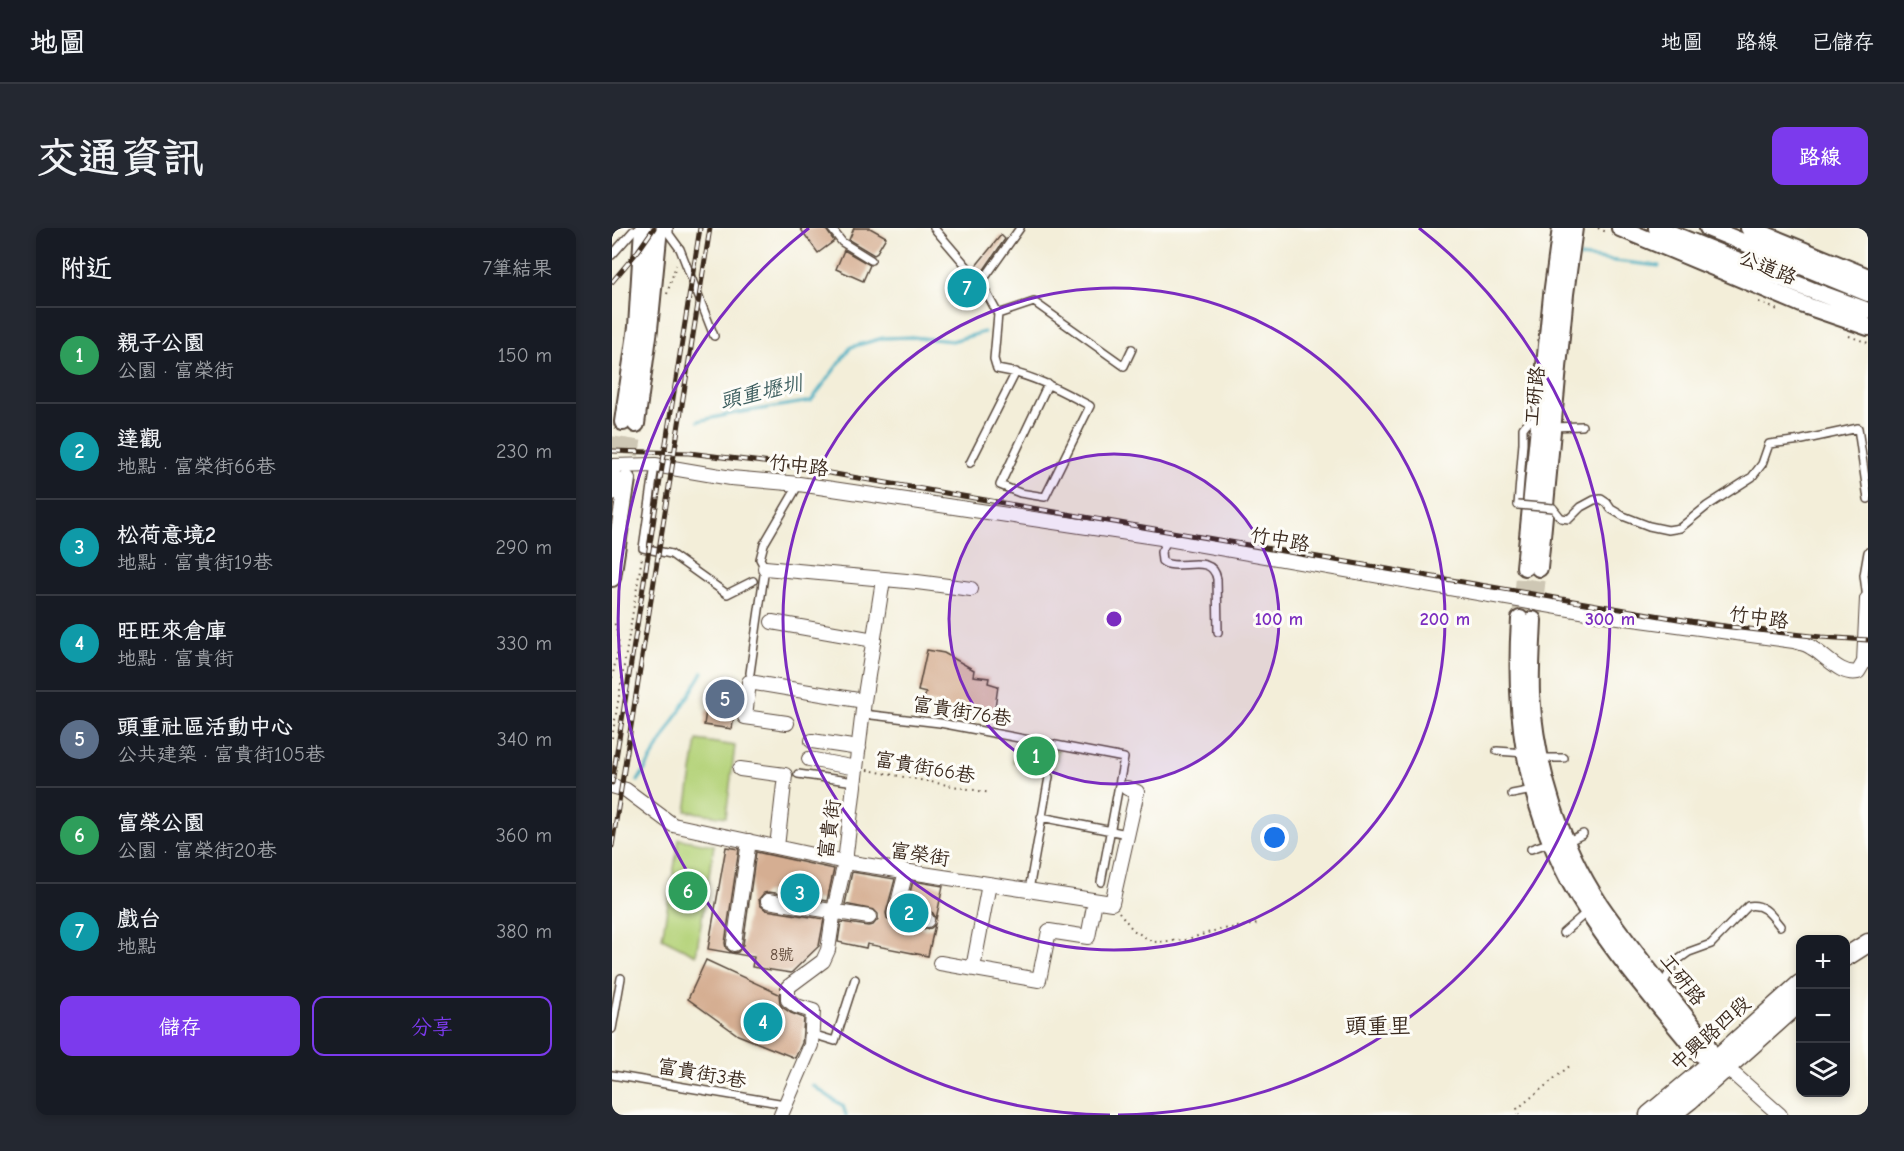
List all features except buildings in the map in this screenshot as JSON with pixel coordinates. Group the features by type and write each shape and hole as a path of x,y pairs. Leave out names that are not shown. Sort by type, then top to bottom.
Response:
{"main road":[{"path":"1850,954 1868,943"},
{"path":"1850,967 1868,956"},
{"name":"中興路四段","path":"1671,1115 1796,988"},
{"name":"中興路四段","path":"1649,1115 1719,1065 1796,1005"}],"street":[{"path":"638,230 637,327 629,423 649,329 659,228"},
{"name":"工研路","path":"1532,568 1561,228"},
{"name":"工研路","path":"1546,423 1574,228"},
{"name":"公道路","path":"1620,228 1804,305 1868,327"},
{"name":"公道路","path":"1656,228 1868,311"},
{"name":"公道路","path":"1708,228 1734,233 1868,293"},
{"name":"公道路","path":"1749,228 1868,277"},
{"name":"竹中路","path":"616,479 656,465 731,478 799,484 1168,539 1604,615 1794,641 1812,647 1841,668 1853,673 1858,672 1864,662 1868,599"},
{"path":"612,578 616,479"},
{"path":"765,568 971,589"},
{"name":"富貴街","path":"783,1110 811,1045 813,1011 796,1006 788,1000 788,987 823,961 828,950 845,862 863,707 883,580"},
{"name":"工研路","path":"1527,620 1531,659 1533,790 1560,841 1629,946 1706,1043 1719,1065"},
{"path":"772,622 874,639"},
{"path":"787,723 745,717 749,682 863,707"},
{"path":"812,741 859,748"},
{"name":"工研路","path":"1532,755 1546,787 1569,879 1588,911 1697,1052 1719,1065"},
{"path":"809,759 855,775"},
{"path":"740,769 785,775 777,847"},
{"name":"富榮街","path":"612,786 626,790 673,825 845,862 1112,903"},
{"path":"1112,903 1137,792 1123,788"},
{"path":"734,944 749,841"},
{"path":"906,871 895,915 927,920"},
{"path":"974,968 989,884"},
{"path":"768,901 834,910 869,918"},
{"path":"940,963 1039,980 1049,931 1088,937 1095,901"},
{"path":"1719,1065 1736,1076 1780,1115"}],"lane":[{"path":"669,228 669,234 680,249 714,336"},
{"path":"831,228 842,243 871,260"},
{"path":"934,228 981,283 998,314 994,359 997,369 1016,372 1048,384 1090,406 1045,497 1020,493 1000,484 1048,384"},
{"path":"981,283 1020,228"},
{"path":"612,255 638,230"},
{"path":"998,314 1034,302 1124,366 1132,349"},
{"path":"970,463 1016,372"},
{"path":"1582,426 1527,423 1523,428 1518,505 1553,508 1562,518 1569,519 1581,507 1600,499 1611,509 1641,523 1668,530 1680,528 1707,506 1752,477 1762,464 1769,444 1802,440 1858,428 1868,500"},
{"path":"656,465 643,548 671,554 727,594 753,581"},
{"path":"750,673 765,568 760,560 764,544 799,484"},
{"path":"1168,539 1161,552 1162,561 1165,564 1170,566 1198,564 1215,571 1218,632"},
{"path":"1868,552 1864,575 1868,599"},
{"name":"富貴街76巷","path":"863,707 1125,758 1123,788 1111,831 1101,882"},
{"path":"1497,752 1564,758"},
{"path":"798,774 855,775"},
{"path":"1029,890 1049,777"},
{"path":"1512,794 1533,790"},
{"path":"1041,818 1127,834"},
{"path":"1531,849 1583,834"},
{"path":"1662,986 1674,962 1689,952 1711,944 1748,906 1761,906 1766,909 1780,926"},
{"path":"1563,933 1588,911"},
{"path":"612,1029 621,978"},
{"path":"812,1034 836,1041 855,979"},
{"name":"富貴街3巷","path":"612,1075 783,1110"}],"path":[{"path":"666,296 680,249"},
{"path":"612,738 642,560"},
{"path":"612,678 619,645 614,620"},
{"name":"富貴街66巷","path":"855,775 990,793"},
{"path":"1112,903 1133,930 1153,942 1185,940 1217,930 1258,924"},
{"path":"1520,1115 1517,1109 1572,1064"}],"green space":[{"path":"697,740 735,746 726,817 686,811"},
{"path":"1017,741 1059,749 1054,770 1013,762"},
{"path":"679,839 714,845 696,955 662,938"}],"waterway":[{"path":"1580,257 1659,266"},
{"name":"頭重壢圳","path":"698,421 811,401 851,347 883,338 913,337 952,341 984,332"},
{"name":"頭重壢圳","path":"638,781 703,672"},
{"name":"頭重壢圳","path":"812,1085 843,1106 846,1115"}],"tunnel":[{"path":"614,477 623,422"},
{"path":"627,479 636,424"},
{"path":"1520,619 1525,567"},
{"path":"1533,620 1539,568"}],"railway":[{"path":"612,282 654,228"},
{"path":"612,783 700,228"},
{"path":"612,846 710,228"},
{"path":"612,451 689,453 771,463 1713,625 1868,640"}],"place":[{"name":"戲台","path":"967,288"},
{"name":"頭重社區活動中心","path":"725,699"},
{"name":"親子公園","path":"1036,756"},
{"name":"富榮公園","path":"688,891"},
{"name":"松荷意境2","path":"800,893"},
{"name":"達觀","path":"909,913"},
{"name":"旺旺來倉庫","path":"763,1022"}],"district":[{"name":"頭重里","path":"1378,1025"}]}
